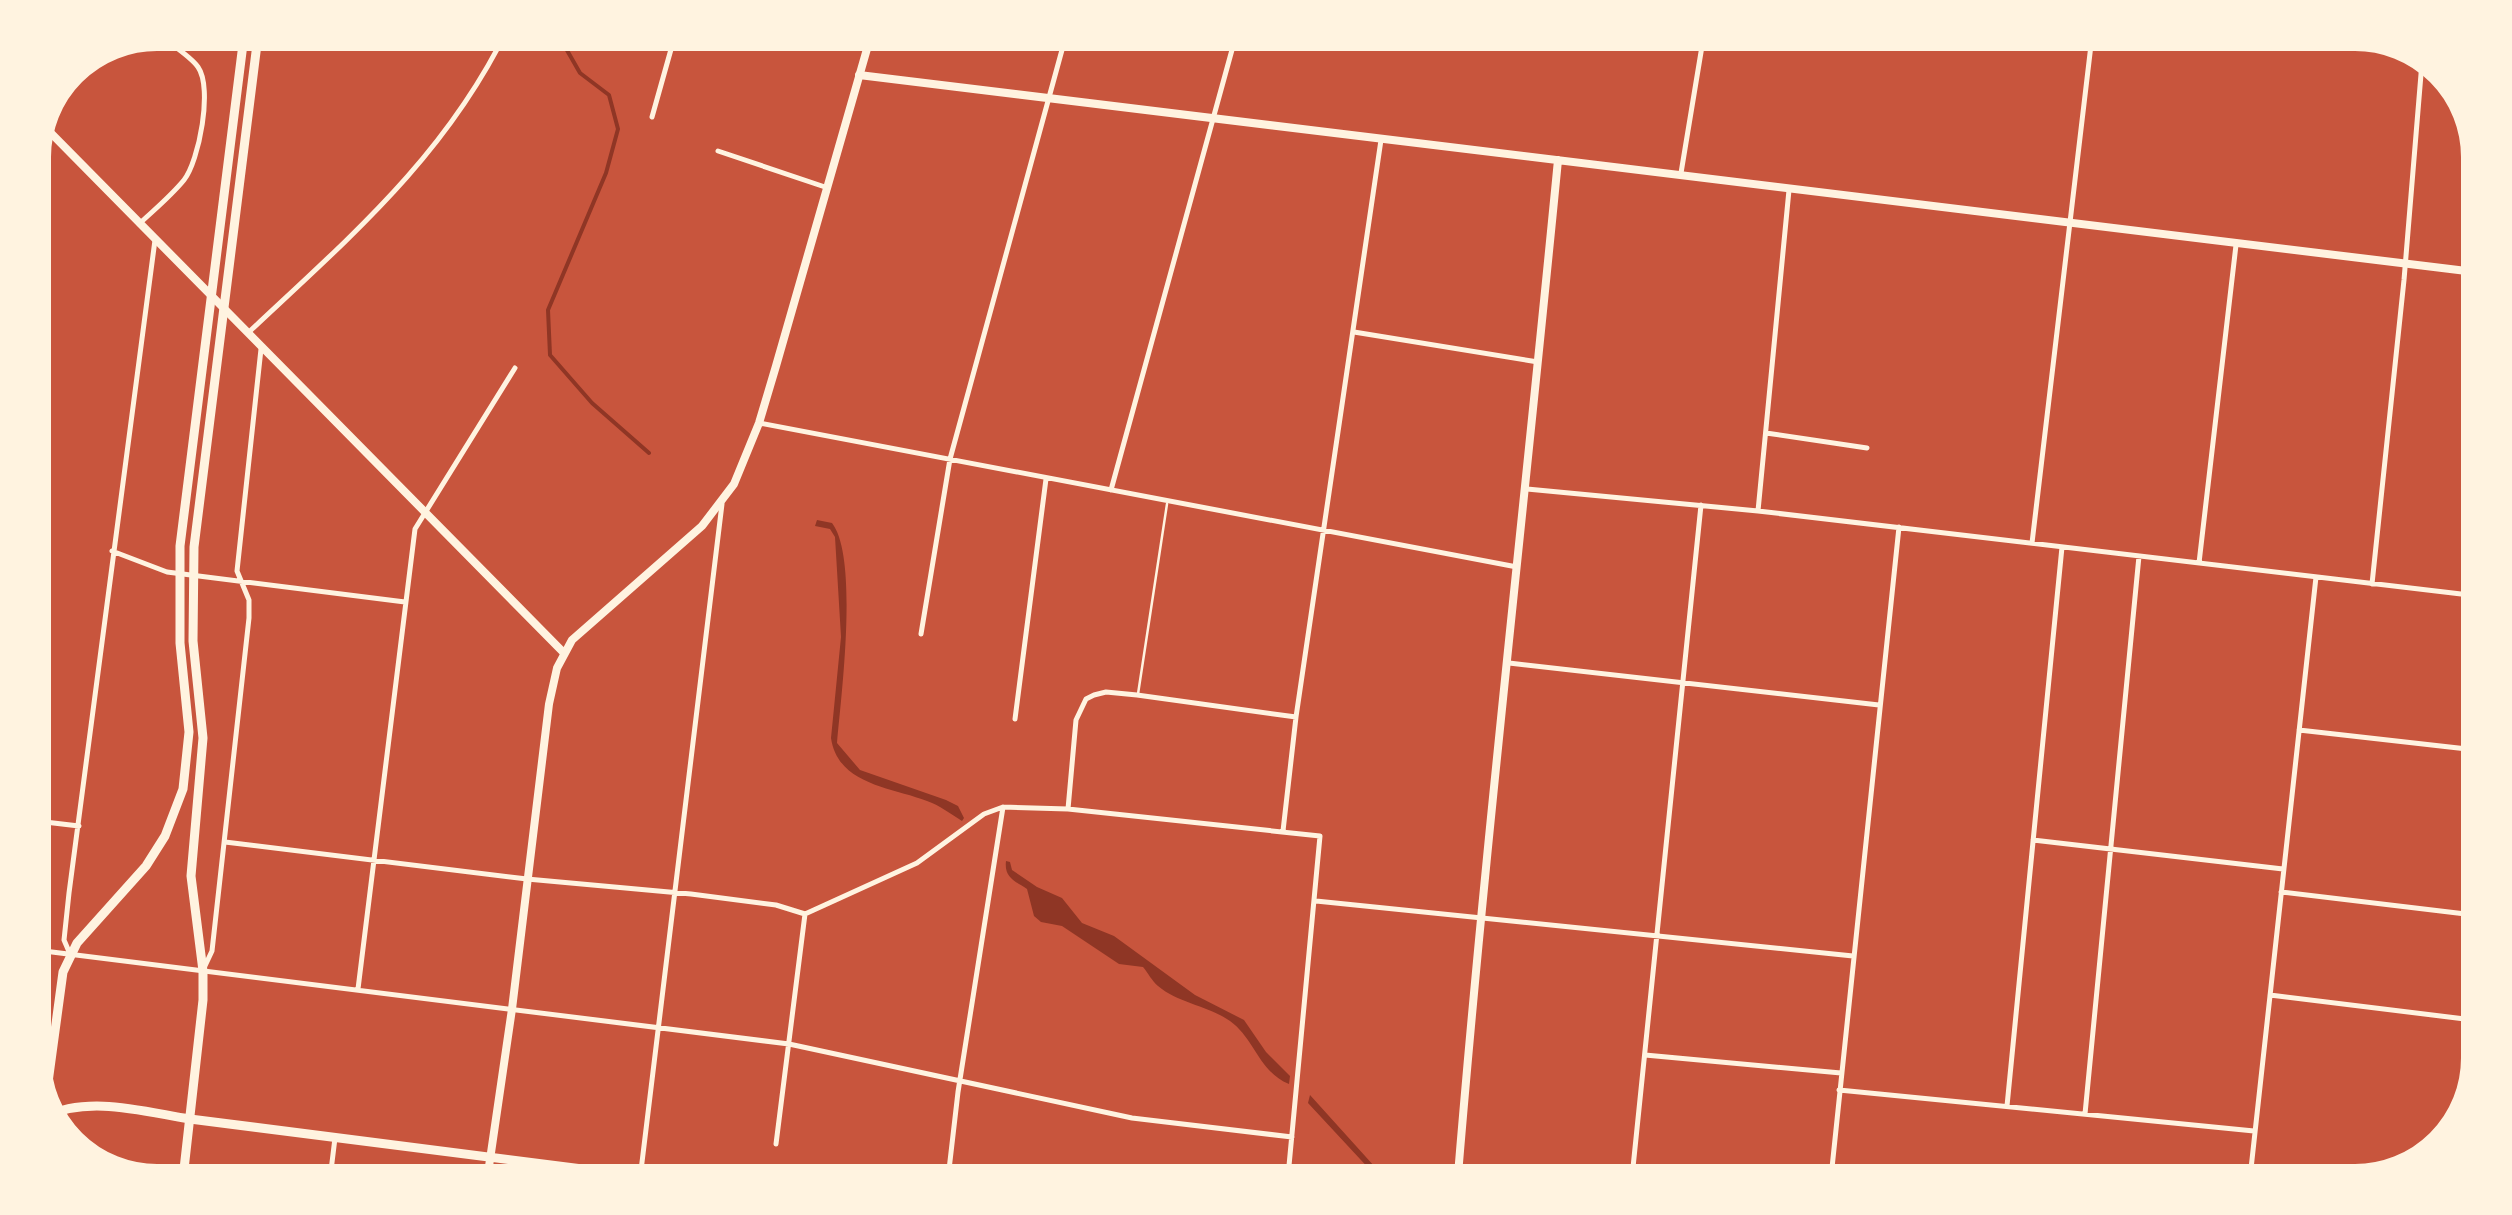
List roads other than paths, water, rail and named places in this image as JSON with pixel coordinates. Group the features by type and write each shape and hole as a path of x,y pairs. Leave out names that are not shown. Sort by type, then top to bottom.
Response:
{"main road":[{"path":"48,1083 63,972 70,954 146,866 176,813 188,762 189,732 180,643 180,546 243,45"},
{"path":"184,1170 200,1038 202,971 191,876 203,738 193,642 194,548 256,45"},
{"path":"59,1111 92,1106 566,1170"}],"street":[{"path":"139,224 183,182 196,159 205,95 199,68 172,45"},
{"path":"246,334 362,225 430,153 498,45"},
{"path":"652,117 672,45"},
{"path":"489,1170 549,704 563,652 586,626 702,526 722,504 739,474 758,423 868,45"},
{"path":"921,634 950,459 1063,45"},
{"path":"1112,490 1234,45"},
{"path":"1681,173 1702,45"},
{"path":"2032,543 2091,45"},
{"path":"2372,584 2421,67"},
{"path":"859,75 2467,271"},
{"path":"48,131 260,350 563,652"},
{"path":"1283,832 1296,717 1381,140"},
{"path":"718,151 828,188"},
{"path":"1458,1170 1479,918 1519,568 1558,160"},
{"path":"1758,511 1789,190"},
{"path":"70,954 64,940 154,240"},
{"path":"2199,563 2236,245"},
{"path":"1354,332 1539,362"},
{"path":"202,971 212,951 250,618 249,600 237,572 260,350"},
{"path":"358,988 415,529 515,368"},
{"path":"758,423 1519,568"},
{"path":"1766,433 1867,448"},
{"path":"1015,719 1046,479"},
{"path":"1527,489 1700,504 2467,595"},
{"path":"641,1170 722,504"},
{"path":"1633,1170 1700,504"},
{"path":"1832,1170 1899,528"},
{"path":"2006,1106 2062,547"},
{"path":"112,551 167,572 406,602"},
{"path":"2085,1114 2139,556"},
{"path":"2251,1170 2316,577"},
{"path":"1509,663 1880,705"},
{"path":"1068,810 1079,709 1094,695 1137,695 1296,717"},
{"path":"2299,730 2467,749"},
{"path":"226,842 527,879 676,892 776,905 805,914 917,863 984,814 1003,807 1320,836 1289,1170"},
{"path":"949,1170 1003,807"},
{"path":"45,822 79,826"},
{"path":"2033,840 2284,869"},
{"path":"2282,892 2467,914"},
{"path":"1316,902 1853,956"},
{"path":"776,1144 805,914"},
{"path":"45,950 789,1044 1132,1118 1292,1137"},
{"path":"2270,995 2467,1019"},
{"path":"1644,1056 1841,1073"},
{"path":"1839,1090 2255,1131"},
{"path":"331,1170 335,1138"}],"lane":[{"path":"1137,695 1168,501"}],"waterway":[{"path":"564,45 580,73 609,95 618,129 606,173 548,310 550,355 592,403 649,453"}]}
